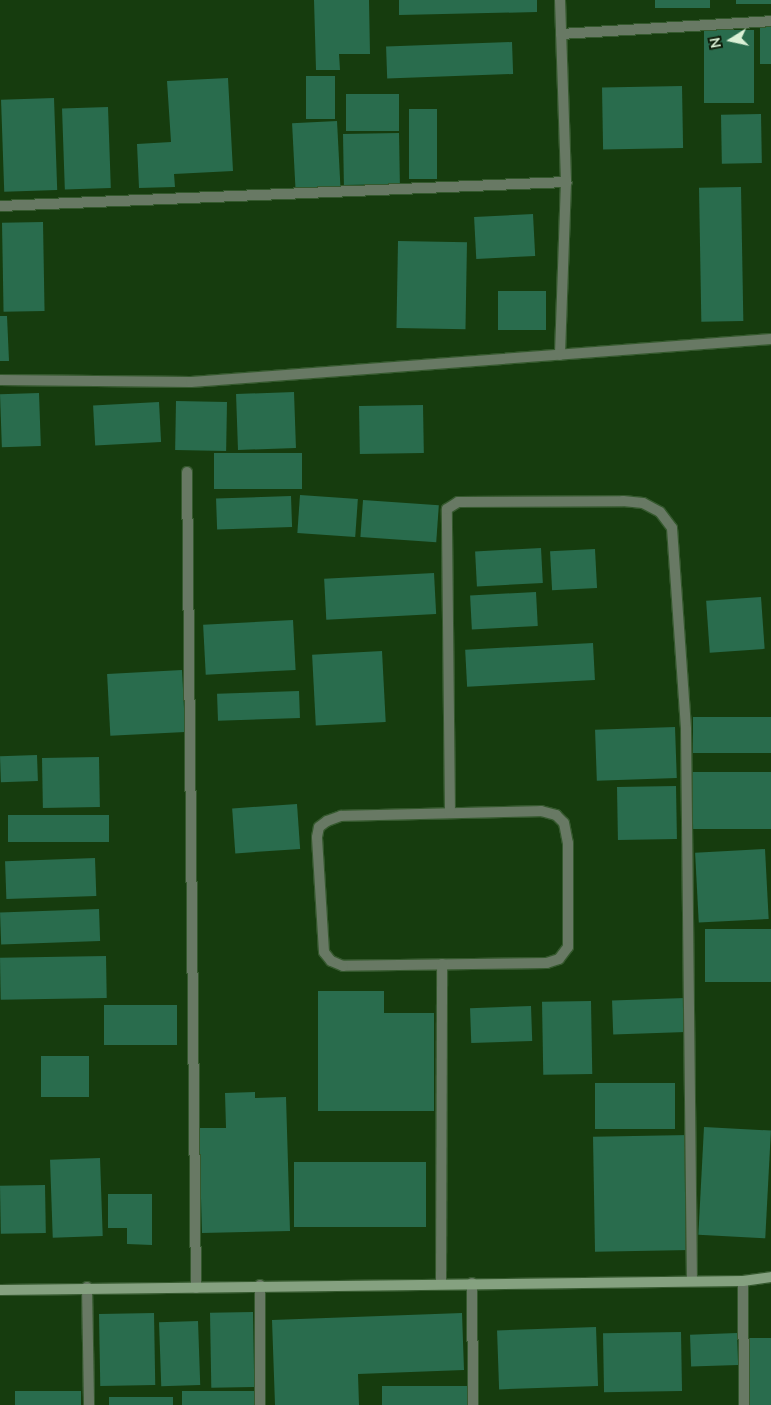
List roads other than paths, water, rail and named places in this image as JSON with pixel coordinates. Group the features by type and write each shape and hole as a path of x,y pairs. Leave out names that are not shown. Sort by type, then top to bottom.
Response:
{"street":[{"path":"560,0 566,182 560,356"},
{"path":"561,34 771,21"},
{"path":"0,206 566,182"},
{"path":"0,380 191,382 771,339"},
{"path":"187,472 196,1288"},
{"path":"450,813 447,509 458,502 623,501 643,503 660,512 672,528 686,730 692,1282"},
{"path":"541,811 556,815 564,824 568,843 568,947 560,959 547,963 442,964 343,966 331,960 324,952 322,940 317,837 319,827 341,816 541,811"},
{"path":"441,1284 442,964"},
{"path":"0,1290 87,1287 196,1288 260,1284 692,1282 743,1281 771,1277"},
{"path":"743,1281 744,1405"},
{"path":"472,1283 474,1405"},
{"path":"260,1284 260,1405"},
{"path":"87,1287 89,1405"}]}
